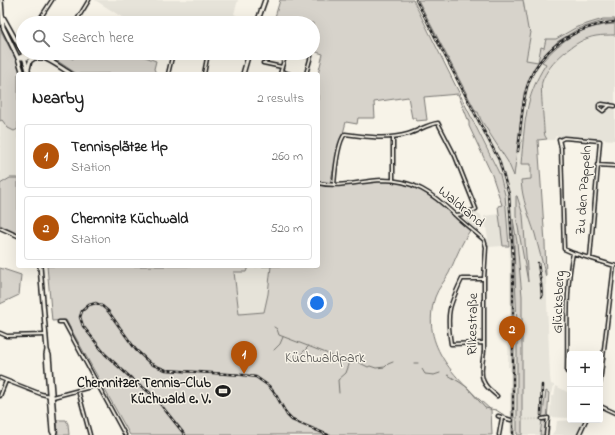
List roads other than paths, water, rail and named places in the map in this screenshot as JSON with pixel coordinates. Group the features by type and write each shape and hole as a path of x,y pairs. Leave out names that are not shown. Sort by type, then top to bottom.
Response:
{"main road":[{"path":"1,0 3,27 16,54"},
{"path":"260,16 264,0"},
{"path":"2,17 16,41"},
{"path":"19,60 22,72"},
{"path":"25,60 29,72"},
{"path":"28,69 31,60"},
{"path":"48,60 68,72"},
{"path":"244,72 247,60"},
{"path":"40,268 47,350 49,355 52,431 54,435"}],"street":[{"path":"42,16 52,0"},
{"path":"79,16 89,0"},
{"path":"168,72 171,60"},
{"path":"204,72 207,60"},
{"path":"281,72 284,60"},
{"path":"307,72 310,60"},
{"path":"263,63 282,67"},
{"path":"610,105 602,111 599,108 601,104 610,105 615,106"},
{"path":"334,185 335,165 341,141 345,134 376,138 392,138 438,123 455,156 476,209 465,214 454,215"},
{"path":"392,138 393,181"},
{"name":"Zu den Pappeln","path":"573,253 564,250 561,148 559,140 564,138 600,141 590,258"},
{"path":"597,165 615,166"},
{"name":"Waldrand","path":"320,183 334,185 372,181 393,181 425,190 439,200 454,215 484,240 486,247"},
{"path":"0,228 16,235"},
{"name":"Rilkestraße","path":"486,247 482,362 483,380 486,386 497,396"},
{"path":"573,253 614,265 603,358"},
{"name":"Glücksberg","path":"567,351 569,270 573,253"},
{"path":"483,343 451,344 448,321 450,304 462,279 484,279"},
{"path":"59,322 64,322 125,435"},
{"path":"0,333 7,336 46,335"},
{"path":"0,378 51,397 98,385"},
{"path":"0,396 6,381"},
{"path":"78,390 90,435"},
{"path":"603,407 615,413"},
{"path":"498,416 511,420"},
{"path":"499,435 502,418"},
{"path":"542,419 548,418 546,435"},
{"path":"579,435 585,423"}],"waterway":[{"path":"274,327 277,329 279,335 333,357 338,356 343,361 353,361 368,367 370,366 376,368 385,367 393,362"},
{"path":"274,350 280,344 283,337"},
{"path":"297,358 308,347"},
{"path":"339,393 338,380 346,373 350,362"},
{"path":"422,369 425,374 434,375 440,373"},
{"path":"448,375 468,388 485,408 496,410 504,415"}],"tunnel":[{"path":"511,420 542,419"}],"railway":[{"path":"416,0 499,160 509,194 513,259 513,435"},
{"path":"518,151 525,95 533,73 540,61 550,50 573,34 586,28 615,22"},
{"path":"538,263 542,297"},
{"path":"185,435 157,400 105,354 83,326 80,317 82,311 89,305 96,303 108,311 136,350 151,364 166,370 256,377 269,386 276,395 287,415 292,420 328,435"},
{"path":"541,415 542,385"}],"place":[{"name":"Chemnitz Küchwald","path":"512,349"},
{"name":"Tennisplätze Hp","path":"244,374"},
{"name":"Chemnitzer Tennis-Club Küchwald e. V.","path":"223,391"}],"park label":[{"name":"Küchwaldpark","path":"325,358"}]}
